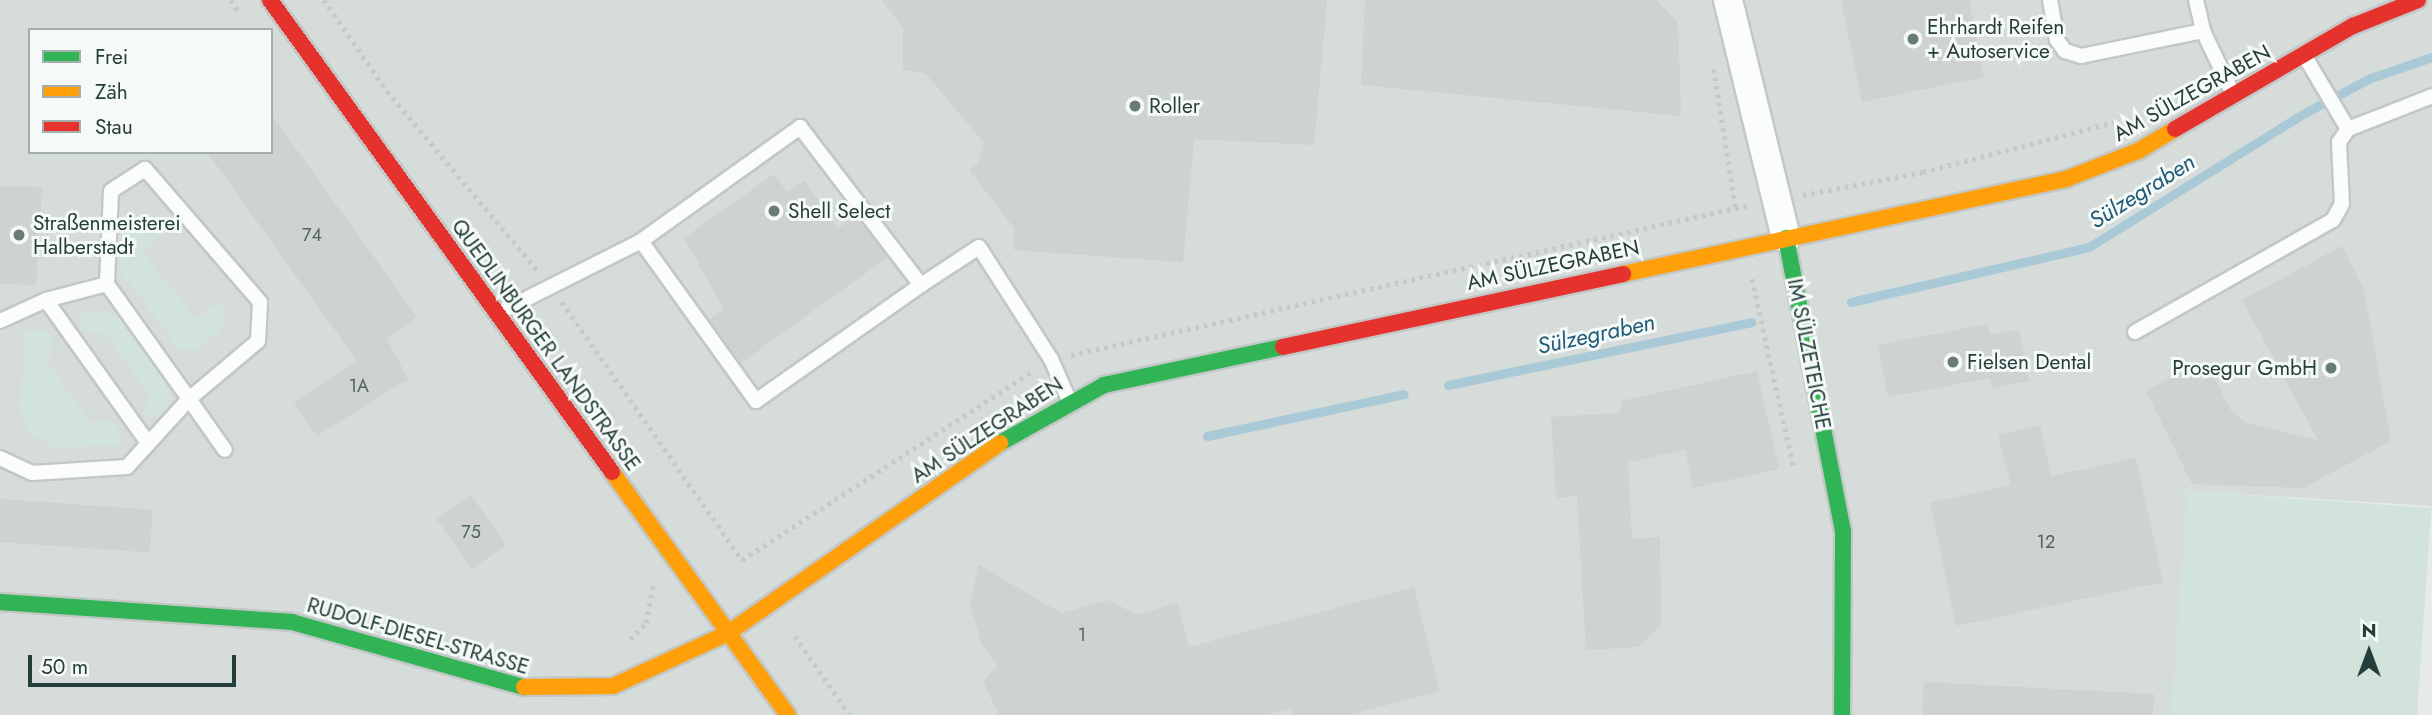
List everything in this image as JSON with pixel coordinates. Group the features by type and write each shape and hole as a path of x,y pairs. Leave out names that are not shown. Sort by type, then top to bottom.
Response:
{"street":[{"name":"QUEDLINBURGER LANDSTRASSE","path":"270,0 788,715"},
{"name":"IM SÜLZETEICHE","path":"1728,0 1786,238 1843,531 1842,715"},
{"name":"AM SÜLZEGRABEN","path":"728,633 1069,400 1147,372 2066,179 2138,151 2353,26 2418,0"},
{"name":"RUDOLF-DIESEL-STRASSE","path":"0,602 292,622 550,691 627,682 728,633"}],"lane":[{"path":"2050,0 2057,40 2065,51 2081,56 2203,31"},
{"path":"2196,0 2203,31 2234,96"},
{"path":"2304,55 2347,130"},
{"path":"2135,332 2333,220 2342,204 2339,142 2347,130 2432,96"},
{"path":"498,313 641,242 800,127 921,285"},
{"path":"0,458 32,473 127,467 189,399 258,341 260,302 145,169 111,191 107,284 189,399 225,450"},
{"path":"641,242 756,401 979,247 1051,359 1069,400"},
{"path":"0,321 46,300 107,284"},
{"path":"46,300 148,443"}],"path":[{"path":"1713,66 1745,247 1796,474"},
{"path":"621,645 646,623 649,578"},
{"path":"795,636 850,715"}],"shaded area":[{"path":"0,0 2432,0 2432,506 2187,491 2179,715 0,715"}],"green space":[{"path":"150,215 166,228 144,254 196,319 219,302 226,314 221,331 196,351 179,349 119,269 122,227 136,216"},
{"path":"107,311 125,322 165,378 170,396 166,411 148,418 143,414 150,394 106,335 83,331 77,314"},
{"path":"40,329 52,334 49,364 90,422 112,422 122,436 117,445 53,448 28,431 20,410 25,333"},
{"path":"2187,491 2431,508 2417,715 2171,714"}],"building":[{"name":"Roller","path":"882,0 1327,0 1314,145 1194,139 1183,262 1014,250 1014,228 969,170 978,164 984,143 925,73 903,70 903,28"},
{"path":"1365,0 1656,0 1678,23 1681,116 1361,85"},
{"name":"Ehrhardt Reifen + Autoservice","path":"1841,0 1969,0 1984,77 1862,102"},
{"path":"273,117 417,317 387,339 408,379 317,436 294,403 357,361 208,154 273,154"},
{"path":"774,174 787,192 804,180 838,228 856,216 888,257 741,363 709,320 724,309 684,238"},
{"name":"Straßenmeisterei Halberstadt","path":"0,186 42,187 36,285 0,284"},
{"name":"Prosegur GmbH","path":"2342,246 2364,290 2391,441 2303,488 2192,484 2146,391 2192,366 2200,382 2213,375 2231,411 2246,423 2318,440 2242,300"},
{"name":"Fielsen Dental","path":"1988,324 1990,335 2019,330 2029,381 1992,388 1990,378 1888,397 1878,345"},
{"path":"1757,371 1779,469 1693,488 1685,449 1628,463 1632,539 1660,537 1661,625 1639,647 1586,650 1577,496 1556,498 1551,417 1620,413 1621,401"},
{"path":"2040,425 2051,476 2136,458 2163,582 1956,626 1930,503 2011,485 1998,435"},
{"path":"471,495 506,545 472,569 437,519"},
{"path":"0,499 153,510 150,553 0,542"},
{"path":"979,565 1061,613 1110,600 1136,615 1178,603 1189,647 1414,587 1440,691 1349,715 1292,715 1291,709 1266,715 999,715 983,681 998,665 982,645 970,604"},
{"path":"1924,682 2154,694 2153,715 1922,715"}],"waterway":[{"name":"Sülzegraben","path":"1851,302 2089,247 2303,114 2368,79 2432,57"},
{"name":"Sülzegraben","path":"1448,385 1752,322"},
{"name":"Sülzegraben","path":"1207,436 1404,394"}],"traffic: fast":[{"path":"1786,238 1843,531 1842,715"},
{"path":"1000,443 1104,385 1283,347"},
{"path":"0,602 292,622 524,687"}],"traffic: slow":[{"path":"1623,274 2066,179 2138,151 2175,129"},
{"path":"524,687 613,686 728,633 1000,443"},
{"path":"612,472 788,715"}],"traffic: jam":[{"path":"270,0 612,472"},
{"path":"2175,129 2353,26 2418,0"},
{"path":"1283,347 1623,274"}],"place":[{"name":"Ehrhardt Reifen + Autoservice","path":"1913,39"},
{"name":"Roller","path":"1135,106"},
{"name":"Shell Select","path":"774,211"},
{"name":"Straßenmeisterei Halberstadt","path":"19,235"},
{"name":"Fielsen Dental","path":"1953,362"},
{"name":"Prosegur GmbH","path":"2331,368"}]}
